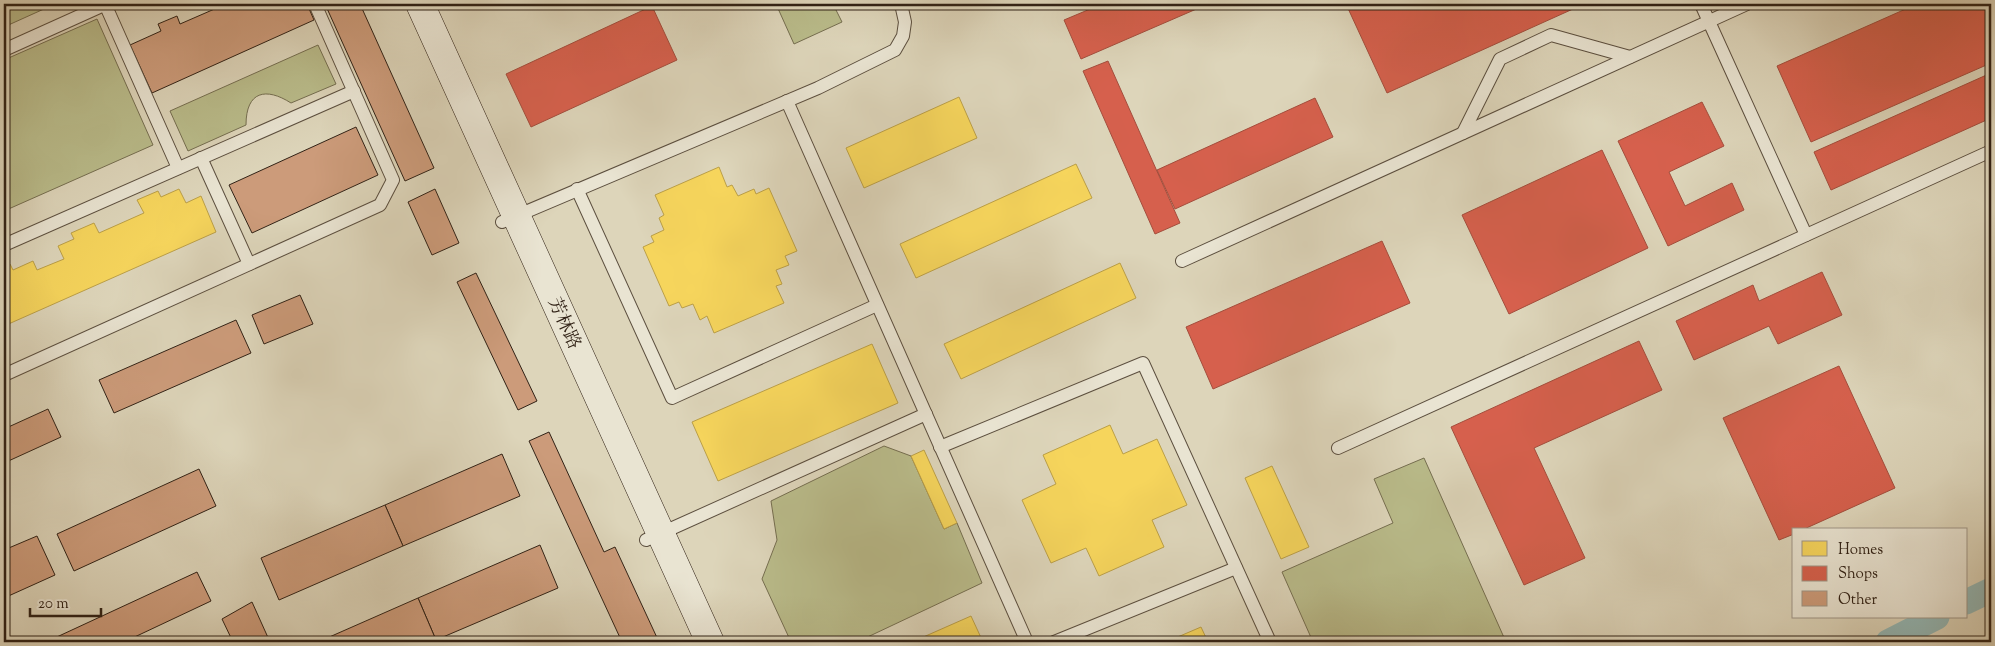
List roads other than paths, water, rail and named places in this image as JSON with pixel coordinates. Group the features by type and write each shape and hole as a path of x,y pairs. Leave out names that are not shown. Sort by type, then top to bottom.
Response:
{"street":[{"name":"芳林路","path":"403,4 509,218"},
{"name":"芳林路","path":"420,4 509,218 653,536 693,642"},
{"name":"芳林路","path":"653,536 710,642"}],"lane":[{"path":"4,50 106,4 178,168"},
{"path":"4,375 380,205 393,180 315,4"},
{"path":"509,218 787,101 895,50 903,36 904,29 901,4"},
{"path":"1701,4 1806,235"},
{"path":"1182,261 1747,4"},
{"path":"1463,133 1500,59 1551,36 1630,57"},
{"path":"4,245 354,91"},
{"path":"787,101 1027,642"},
{"path":"1338,448 1991,151"},
{"path":"201,158 249,264"},
{"path":"577,189 672,398 877,305"},
{"path":"940,447 1143,363 1270,642"},
{"path":"653,536 926,414"},
{"path":"1054,642 1236,568"}],"waterway":[{"path":"1968,601 1991,590"},
{"path":"1888,642 1935,618"}]}
